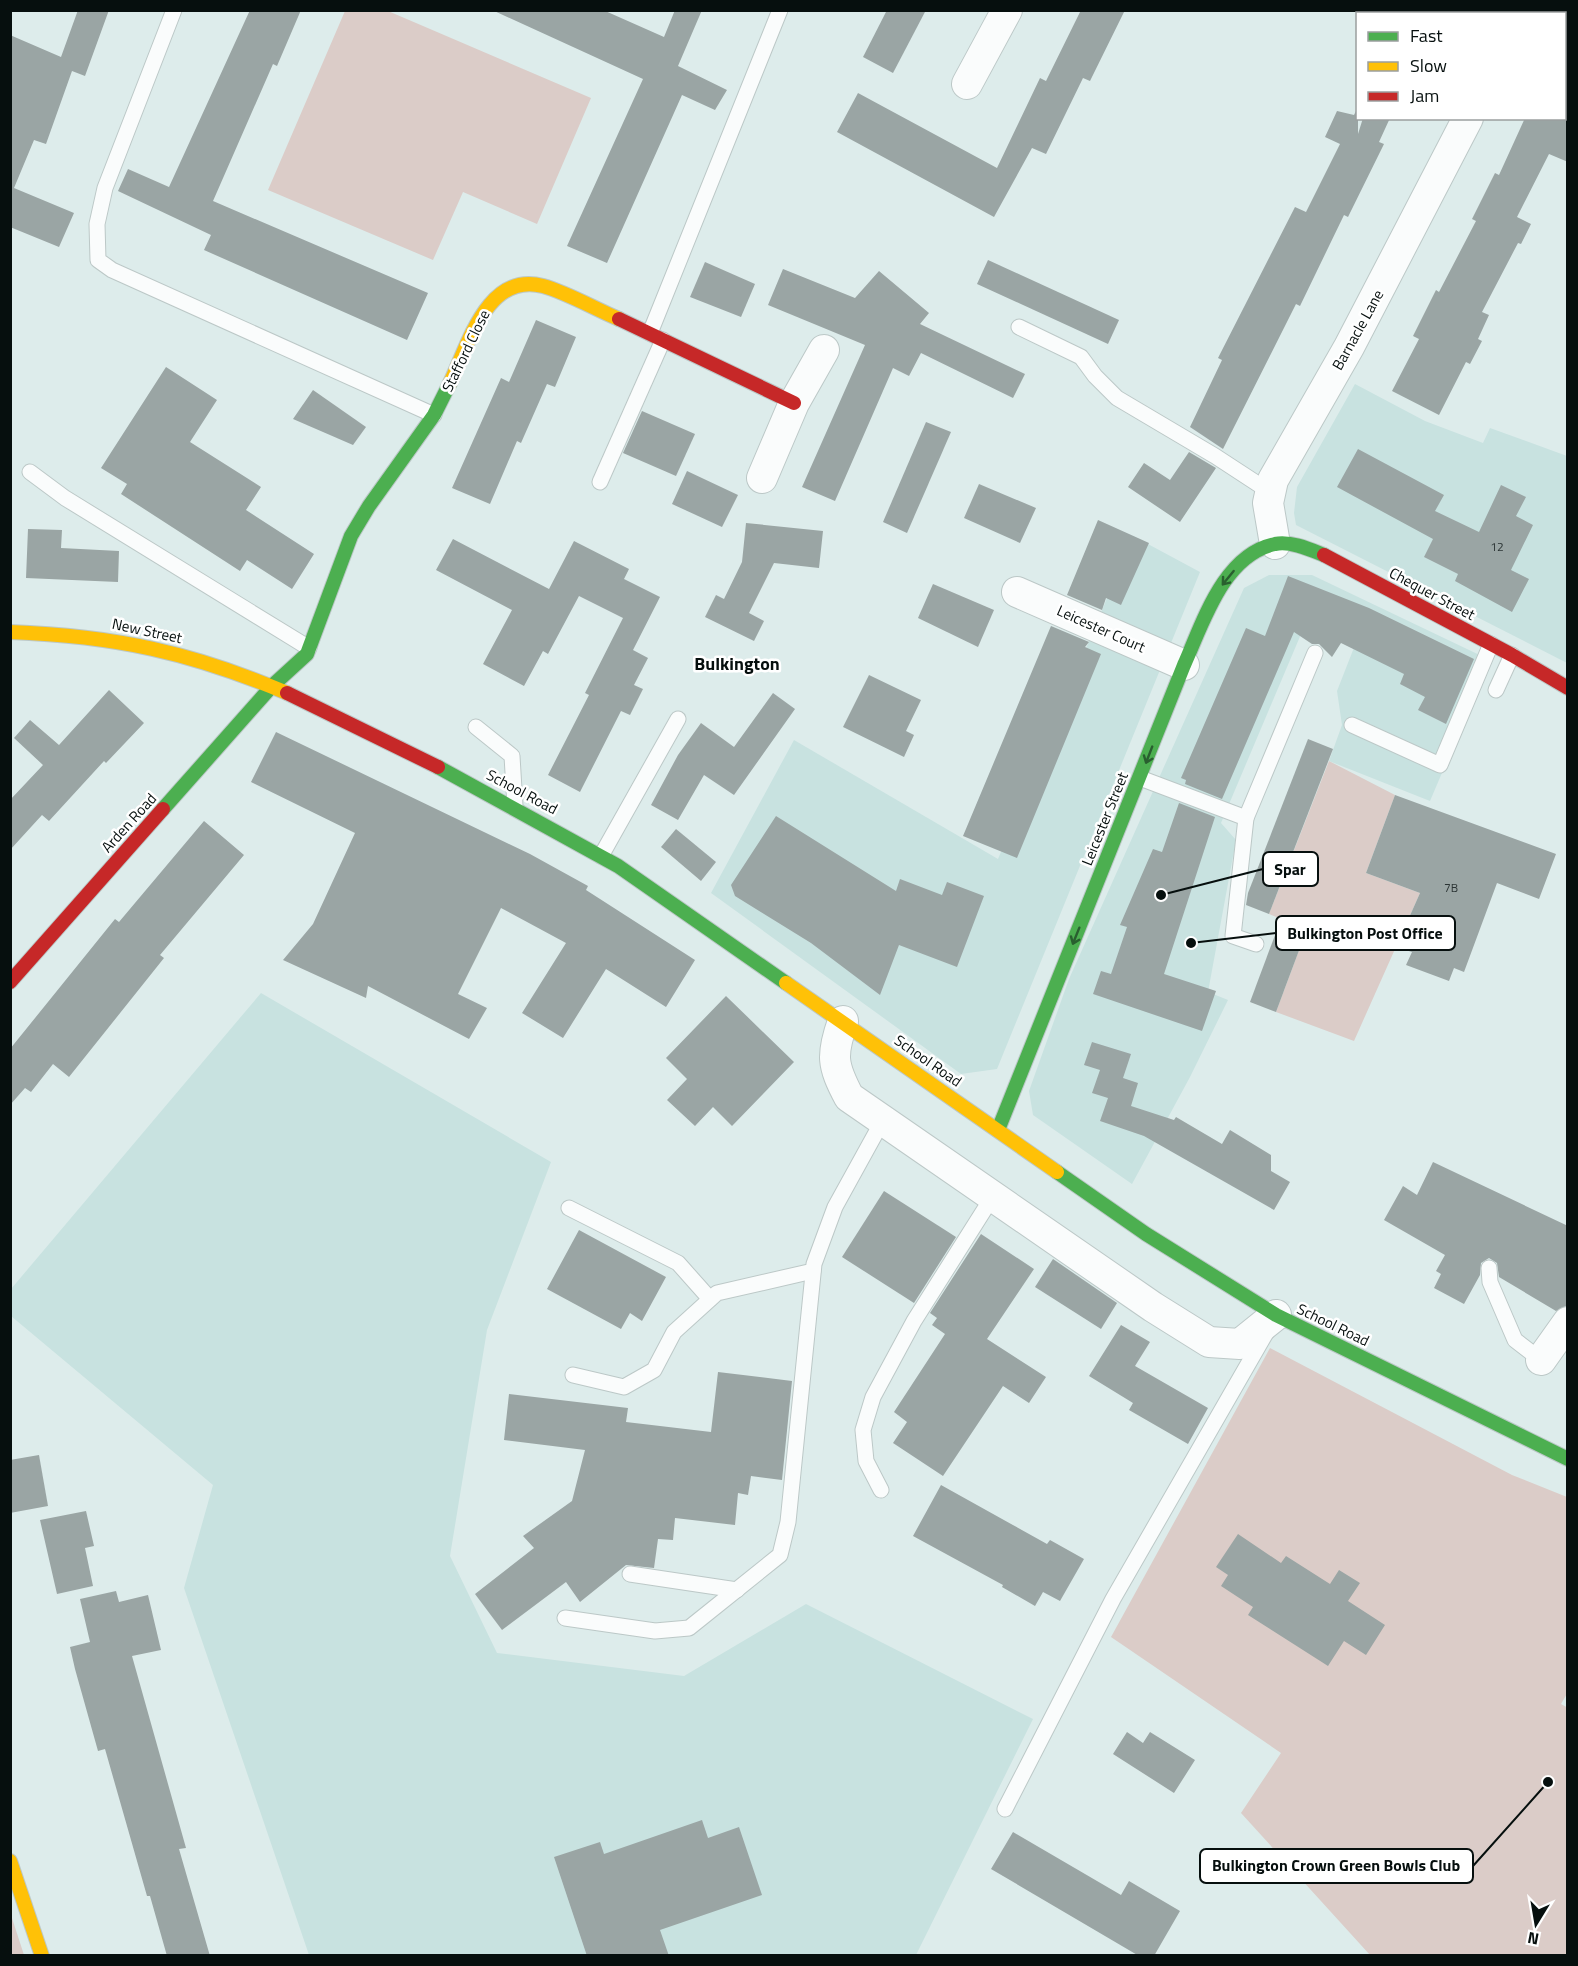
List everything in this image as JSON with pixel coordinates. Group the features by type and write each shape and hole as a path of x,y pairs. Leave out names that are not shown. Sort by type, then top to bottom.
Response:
{"street":[{"path":"967,84 1007,10"},
{"name":"Barnacle Lane","path":"1275,544 1269,518 1270,492 1284,458 1349,347 1467,120"},
{"name":"Stafford Close","path":"272,686 298,665 309,648 351,536 369,506 434,415 488,305 499,293 513,285 526,283 543,286 657,337 794,403"},
{"path":"762,478 794,403 824,350"},
{"name":"Chequer Street","path":"1275,544 1290,545 1324,555 1512,655 1568,688"},
{"name":"Leicester Street","path":"998,1130 1184,665 1218,591 1228,577 1259,550 1275,544"},
{"name":"Leicester Court","path":"1017,592 1184,665"},
{"name":"New Street","path":"10,632 100,638 153,647 202,661 272,686"},
{"name":"School Road","path":"272,686 364,728 602,856 843,1021 1146,1234 1276,1315 1568,1459"},
{"name":"Arden Road","path":"10,982 272,686"},
{"path":"843,1021 834,1047 835,1071 849,1097 1152,1307 1209,1342 1240,1344 1276,1315"},
{"path":"1541,1360 1568,1322"},
{"path":"10,1861 42,1956"}],"lane":[{"path":"174,10 105,189 97,224 98,260 112,270 434,415"},
{"path":"600,482 780,10"},
{"path":"1018,327 1081,357 1095,376 1117,398 1215,456 1270,492"},
{"path":"30,472 65,498 309,648"},
{"path":"1352,725 1440,765 1491,644"},
{"path":"1256,944 1233,936 1245,818 1315,653"},
{"path":"1496,690 1512,655"},
{"path":"602,856 678,720"},
{"path":"476,727 512,756 514,807"},
{"path":"1140,778 1245,818"},
{"path":"566,1618 673,1631 689,1628 780,1555 784,1542 813,1271 835,1208 883,1120"},
{"path":"880,1490 866,1461 863,1430 873,1397 914,1321 993,1196"},
{"path":"569,1208 678,1263 710,1299"},
{"path":"1489,1268 1493,1291 1515,1340 1541,1360"},
{"path":"573,1375 624,1388 654,1371 674,1332 717,1293 813,1271"},
{"path":"1005,1809 1113,1599 1276,1315"},
{"path":"630,1574 737,1590"}],"shaded area":[{"path":"345,11 388,11 591,98 537,224 463,192 433,260 268,190"},
{"path":"1355,384 1425,421 1483,443 1490,428 1567,456 1567,663 1296,525 1294,513 1297,487"},
{"path":"1133,536 1200,572 997,1069 961,1074 711,893 794,740 998,859"},
{"path":"1269,575 1312,575 1490,660 1430,801 1329,761 1342,725 1337,691 1355,645 1307,620 1221,823 1236,840 1208,992 1228,1000 1190,1077 1132,1184 1033,1115 1029,1091 1069,979 1244,588"},
{"path":"1329,761 1395,795 1366,873 1420,893 1354,1041 1276,1012 1307,929 1269,914"},
{"path":"261,993 551,1162 487,1330 450,1556 497,1653 684,1676 806,1604 1033,1719 916,1955 309,1955 184,1588 213,1485 11,1316 11,1289"},
{"path":"1270,1348 1512,1475 1567,1497 1568,1692 1561,1704 1568,1708 1567,1955 1370,1955 1241,1813 1281,1753 1111,1637"},
{"path":"10,1912 24,1955 11,1955"}],"building":[{"path":"78,10 109,10 85,76 72,71 46,144 34,140 14,188 74,213 59,247 10,227 10,35 61,57"},
{"path":"250,10 301,10 277,66 273,64 213,201 428,293 407,340 204,250 211,235 118,191 128,169 169,187"},
{"path":"492,10 603,10 664,37 675,10 702,10 678,66 727,90 715,110 682,95 607,263 567,246 643,79"},
{"path":"887,10 926,10 893,73 863,57"},
{"path":"1081,10 1125,10 1090,81 1083,78 1046,154 1032,148 994,217 837,132 858,93 997,168 1040,78 1046,81"},
{"path":"1337,111 1354,115 1356,111 1358,134 1362,120 1389,120 1379,142 1384,144 1348,217 1344,215 1300,306 1296,304 1223,449 1190,427 1222,360 1218,358 1295,207 1306,212 1340,144 1325,137"},
{"path":"1568,118 1568,162 1549,154 1517,217 1531,224 1521,244 1518,243 1482,312 1489,315 1478,339 1482,341 1470,364 1466,362 1439,415 1392,391 1419,339 1413,336 1436,290 1439,292 1476,221 1472,219 1495,173 1499,175 1524,120 1566,120"},
{"path":"988,260 1119,320 1108,344 977,284"},
{"path":"705,262 755,284 741,317 690,297"},
{"path":"783,269 855,298 879,271 929,313 920,324 1025,374 1013,398 921,353 909,376 893,368 835,501 802,487 865,345 768,305"},
{"path":"536,320 576,337 555,387 547,384 521,443 517,441 490,504 452,488 501,378 509,382"},
{"path":"166,367 217,400 190,442 261,487 246,510 314,554 292,589 247,560 240,571 121,494 127,484 101,468"},
{"path":"313,390 366,427 353,445 293,419"},
{"path":"642,411 695,434 676,476 623,453"},
{"path":"926,422 951,432 907,533 883,522"},
{"path":"1358,449 1444,495 1435,511 1479,532 1501,485 1526,497 1516,516 1533,525 1511,570 1529,579 1512,612 1455,581 1458,574 1424,557 1433,539 1337,487"},
{"path":"1189,452 1216,468 1180,522 1128,487 1144,463 1170,480"},
{"path":"687,471 738,495 722,527 672,504"},
{"path":"979,484 1036,508 1020,543 964,518"},
{"path":"1098,520 1149,543 1121,605 1106,598 1102,610 1067,595"},
{"path":"746,523 823,531 819,568 774,563 749,613 764,621 754,641 705,617 716,595 724,599 742,562"},
{"path":"28,529 62,530 61,548 119,551 118,582 26,578"},
{"path":"453,539 549,589 574,541 629,569 624,579 660,597 633,650 648,658 634,685 643,689 630,715 621,711 580,792 548,775 589,695 585,693 623,618 579,596 548,654 543,651 524,686 483,664 512,610 436,570"},
{"path":"1288,576 1369,608 1474,659 1446,724 1418,710 1425,697 1400,684 1404,674 1341,643 1332,657 1319,644 1312,644 1294,632 1222,799 1185,784 1186,780 1181,778 1246,628 1265,636"},
{"path":"933,584 994,610 978,647 918,618"},
{"path":"1051,626 1089,642 1085,647 1101,654 1017,858 963,836"},
{"path":"869,675 921,700 906,731 914,735 904,757 843,727"},
{"path":"109,690 144,723 106,763 104,761 49,821 42,815 10,850 10,800 43,765 14,738 30,720 59,745"},
{"path":"773,693 795,709 734,795 704,775 678,820 651,805 678,755 701,723 734,747"},
{"path":"276,732 530,854 588,886 586,890 695,960 666,1007 606,969 563,1038 522,1013 566,943 501,908 458,994 487,1008 469,1039 368,986 366,998 283,960 313,924 355,833 251,782"},
{"path":"1308,739 1333,749 1269,914 1246,905 1248,893"},
{"path":"1395,795 1556,854 1539,899 1497,883 1464,972 1454,968 1449,981 1406,965 1412,952 1396,947 1420,893 1366,873"},
{"path":"1179,803 1215,817 1164,974 1216,991 1202,1031 1093,994 1101,971 1111,974 1127,927 1120,925 1153,849 1162,852"},
{"path":"776,816 896,891 900,879 942,895 947,882 984,896 957,967 899,945 880,995 811,943 735,896 731,885"},
{"path":"204,821 244,855 160,955 164,958 69,1077 53,1064 31,1092 25,1088 10,1105 10,1049 115,919 119,922"},
{"path":"676,829 716,862 701,881 661,847"},
{"path":"1281,919 1307,929 1276,1012 1250,1002"},
{"path":"726,996 794,1062 732,1126 713,1107 695,1126 667,1100 687,1079 666,1058"},
{"path":"1092,1042 1131,1054 1123,1078 1138,1083 1131,1106 1174,1120 1176,1117 1222,1144 1230,1130 1271,1155 1271,1171 1290,1182 1274,1210 1144,1136 1100,1121 1108,1098 1092,1093 1100,1070 1084,1065"},
{"path":"1433,1162 1568,1226 1568,1305 1556,1311 1499,1277 1497,1263 1489,1258 1481,1263 1480,1275 1464,1304 1434,1288 1441,1274 1436,1271 1445,1255 1384,1220 1403,1186 1417,1195"},
{"path":"884,1191 956,1237 914,1303 842,1257"},
{"path":"579,1230 666,1277 642,1321 630,1313 621,1329 547,1289"},
{"path":"981,1234 1034,1269 987,1339 1046,1377 1029,1403 1003,1386 943,1476 893,1443 907,1422 894,1412 945,1334 932,1325 937,1318 930,1313"},
{"path":"1053,1259 1117,1303 1101,1329 1035,1287"},
{"path":"1121,1325 1150,1342 1135,1366 1208,1408 1188,1444 1129,1410 1133,1403 1089,1376"},
{"path":"718,1372 792,1381 782,1480 751,1476 748,1495 738,1493 735,1525 675,1518 673,1540 658,1539 654,1568 626,1565 580,1602 566,1582 502,1630 475,1594 534,1548 523,1536 572,1501 585,1450 504,1440 509,1394 628,1408 626,1422 711,1432"},
{"path":"39,1455 48,1506 10,1513 10,1460"},
{"path":"941,1485 1047,1544 1050,1540 1084,1559 1060,1601 1043,1592 1035,1606 1002,1587 1003,1585 913,1536"},
{"path":"86,1511 94,1546 85,1548 93,1586 57,1594 40,1520"},
{"path":"1238,1534 1281,1563 1286,1556 1330,1584 1339,1570 1360,1583 1348,1601 1385,1625 1366,1655 1344,1641 1328,1666 1248,1615 1253,1607 1221,1586 1228,1575 1216,1567"},
{"path":"116,1591 119,1602 148,1595 161,1650 132,1656 186,1848 179,1849 210,1956 167,1956 150,1896 147,1896 105,1749 98,1751 75,1669 70,1647 90,1642 80,1599"},
{"path":"1127,1732 1143,1743 1150,1732 1195,1760 1174,1793 1113,1754"},
{"path":"702,1820 708,1838 739,1827 762,1895 660,1930 669,1956 587,1956 554,1857 600,1842 604,1854"},
{"path":"1013,1832 1121,1895 1129,1881 1180,1911 1154,1956 1139,1956 991,1869"}],"traffic: fast":[{"path":"163,809 272,686 307,654 351,536 369,506 434,415 450,383"},
{"path":"998,1130 1184,665 1217,593 1228,576 1242,562 1257,551 1275,544 1294,545 1324,555"},
{"path":"438,767 618,866 786,983"},
{"path":"1057,1172 1146,1234 1276,1315 1568,1459"}],"traffic: slow":[{"path":"450,383 482,315 494,300 507,290 524,284 543,286 619,319"},
{"path":"10,632 84,637 152,649 218,667 287,693"},
{"path":"786,983 1057,1172"},
{"path":"10,1861 42,1956"}],"traffic: jam":[{"path":"619,319 794,403"},
{"path":"1324,555 1512,655 1568,688"},
{"path":"287,693 438,767"},
{"path":"10,982 163,809"}],"place":[{"name":"Spar","path":"1161,895"},
{"name":"Bulkington Post Office","path":"1191,943"},
{"name":"Bulkington Crown Green Bowls Club","path":"1548,1782"}],"district":[{"name":"Bulkington","path":"737,664"}]}
